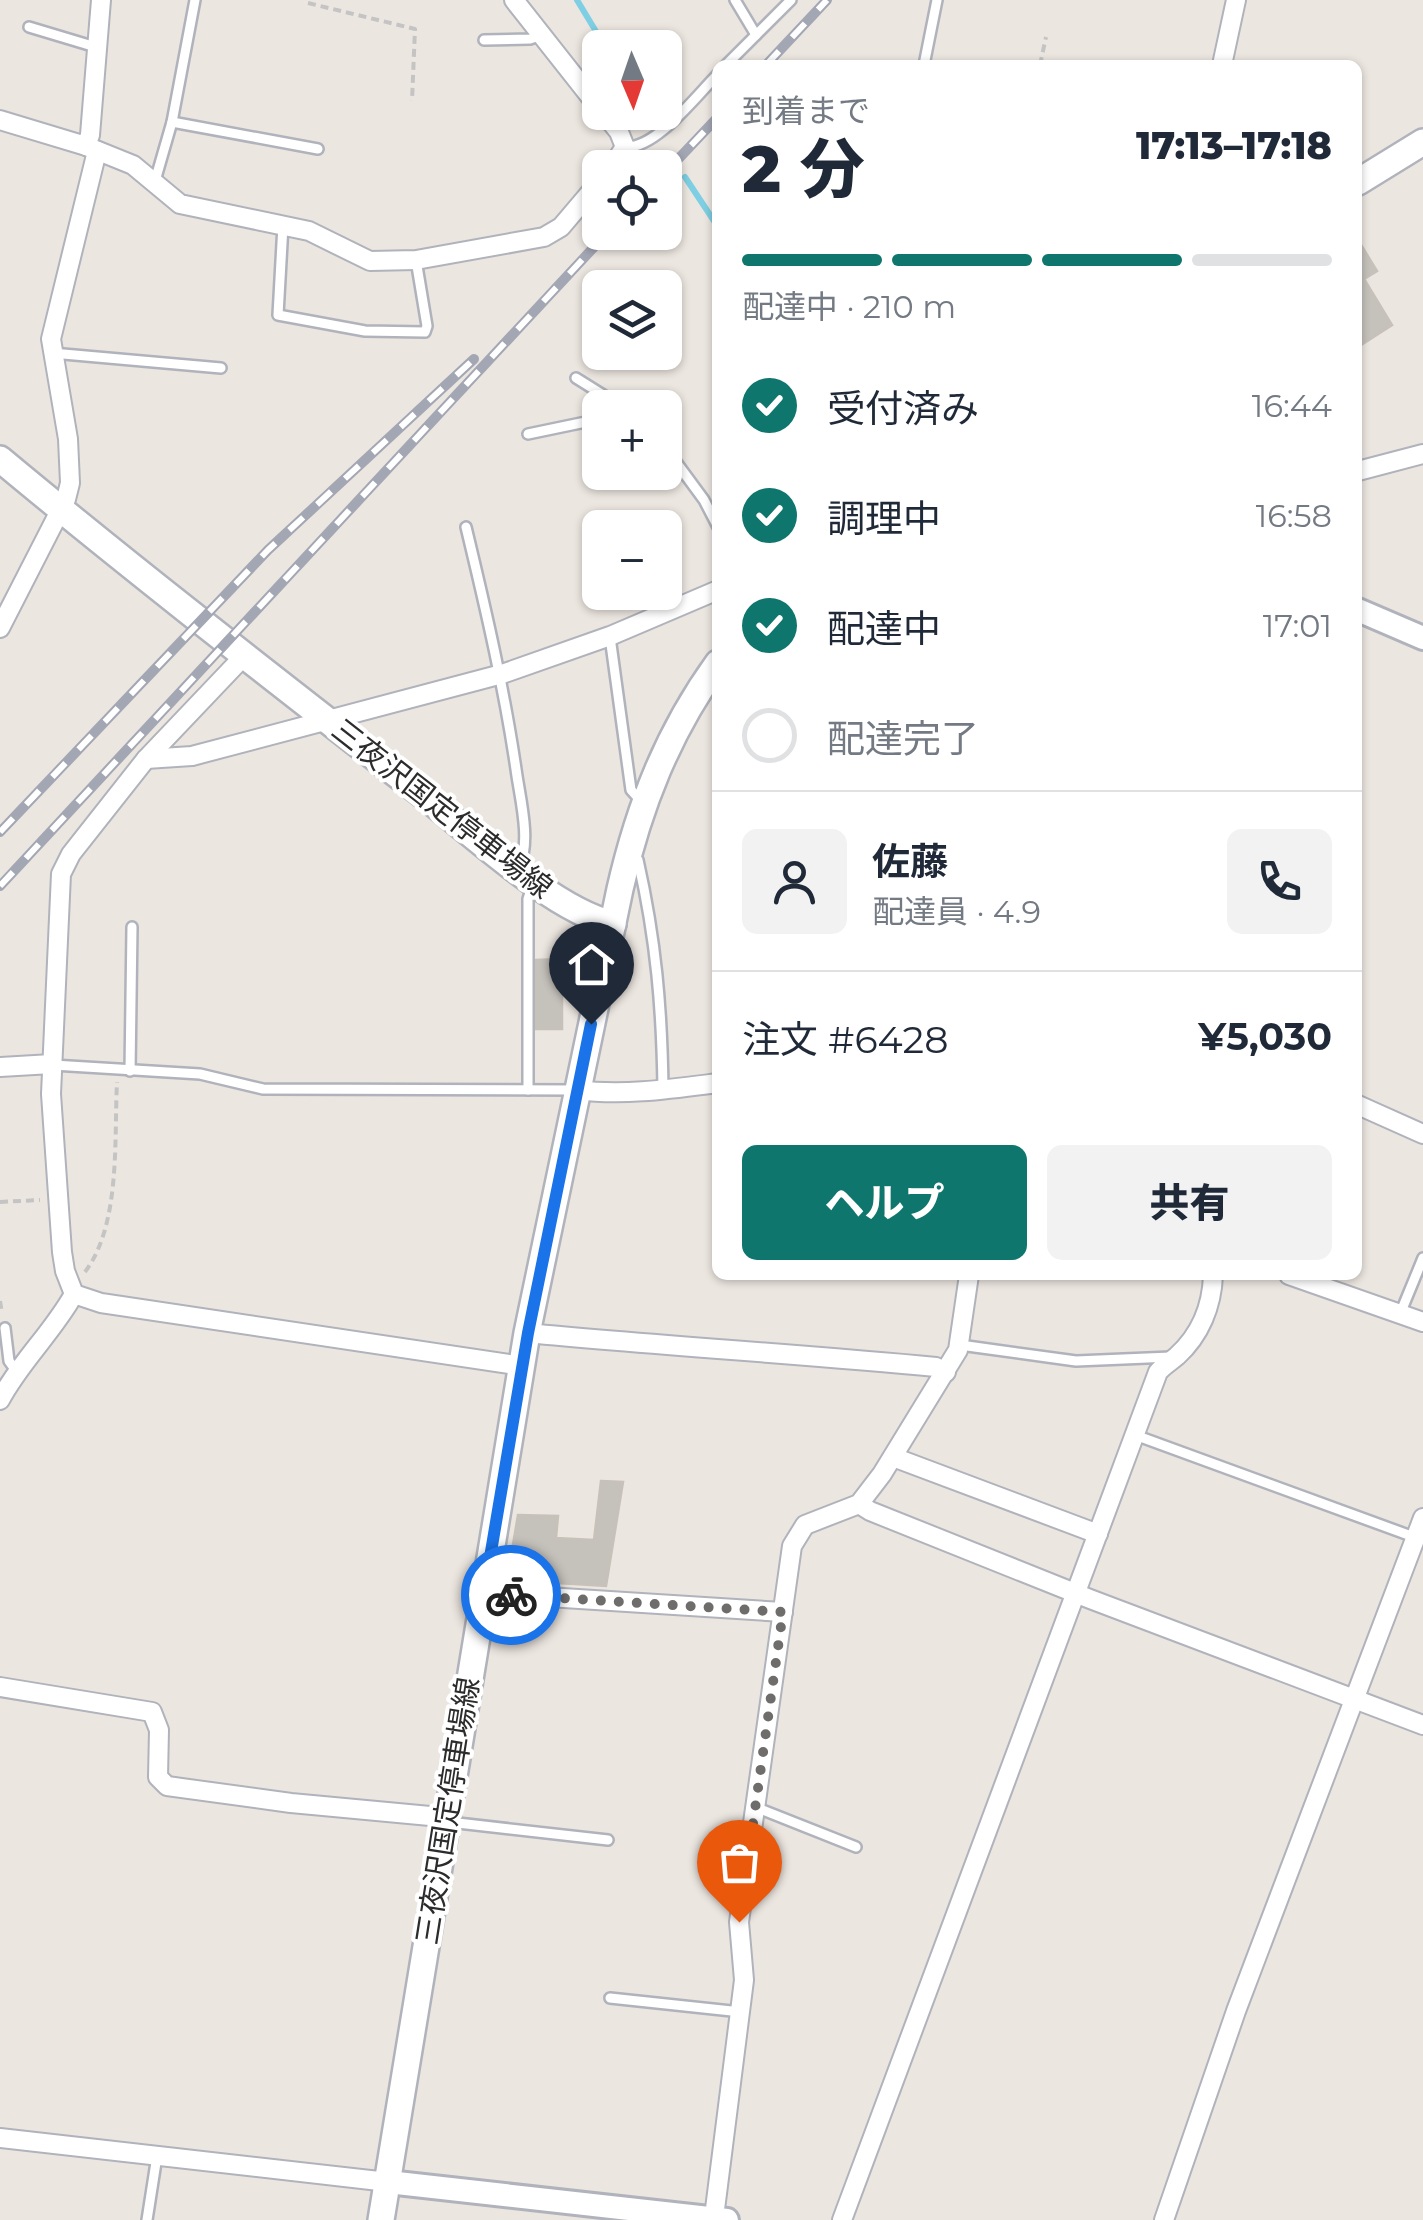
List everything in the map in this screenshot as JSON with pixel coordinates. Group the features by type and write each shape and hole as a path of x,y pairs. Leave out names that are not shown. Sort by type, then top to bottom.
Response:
{"main road":[{"path":"1362,180 1423,142"},
{"name":"三夜沢国定停車場線","path":"0,459 244,656 526,875 571,908 613,924 522,1366 381,2220"},
{"path":"613,924 643,802 673,735 712,673"}],"street":[{"path":"0,628 70,483 52,353 54,320 92,149 101,0"},
{"path":"514,0 582,88"},
{"path":"1223,60 1236,0"},
{"path":"0,120 133,164 180,204 331,239 370,261 416,260 544,237 561,226 582,202"},
{"path":"616,130 623,138 622,150"},
{"path":"1362,470 1423,454"},
{"path":"146,760 179,759 502,674 610,636 712,593"},
{"path":"1362,612 1423,638"},
{"path":"0,1400 17,1372 43,1343 72,1288 62,1252 52,1064 61,874 71,854 146,760 244,656"},
{"path":"0,1066 52,1064"},
{"path":"577,1090 600,1093 712,1084"},
{"path":"1362,1107 1423,1134"},
{"path":"0,2138 721,2219 744,1980 739,1922 792,1546 799,1530 812,1521 859,1504 893,1457 960,1345 968,1280"},
{"path":"842,2220 1158,1372 1176,1357 1211,1306 1213,1280"},
{"path":"1303,1280 1423,1322"},
{"path":"72,1288 101,1304 522,1366"},
{"path":"528,1333 765,1350 936,1366 946,1372"},
{"path":"893,1457 1098,1534"},
{"path":"859,1504 1077,1593 1423,1724"},
{"path":"1164,2220 1236,2011 1421,1525"},
{"path":"484,1593 783,1612"},
{"path":"0,1687 152,1712 159,1730 158,1777 166,1786 430,1816 446,1822"}],"lane":[{"path":"155,181 172,122 195,0"},
{"path":"735,0 756,35"},
{"path":"731,60 791,0"},
{"path":"925,60 937,0"},
{"path":"30,27 98,44"},
{"path":"484,40 539,36"},
{"path":"624,147 642,146 712,80"},
{"path":"172,122 318,150"},
{"path":"283,226 278,315 365,332 425,332 428,326 416,260"},
{"path":"52,353 221,368"},
{"path":"576,378 595,390"},
{"path":"528,434 582,424"},
{"path":"682,470 712,515"},
{"path":"466,527 502,674 521,808 528,898 528,1090"},
{"path":"610,636 631,790 643,802"},
{"path":"630,848 638,860 657,956 663,1090"},
{"path":"125,1071 132,927"},
{"path":"52,1064 200,1074 263,1089 577,1090"},
{"path":"1400,1314 1423,1258"},
{"path":"5,1328 10,1361 17,1372"},
{"path":"960,1345 1076,1361 1176,1357"},
{"path":"1135,1435 1421,1525"},
{"path":"755,1807 856,1847"},
{"path":"446,1822 608,1840"},
{"path":"610,1998 740,2012"},
{"path":"147,2220 156,2156"}],"path":[{"path":"308,3 414,29 412,101"},
{"path":"1041,60 1046,37"},
{"path":"72,1288 98,1253 107,1222 125,1071"},
{"path":"0,1202 58,1199"}],"building":[{"path":"1362,247 1377,271 1364,279 1392,325 1362,344"},
{"path":"562,959 562,1029 536,1029 536,960"},
{"path":"601,1481 623,1482 606,1586 507,1580 518,1515 558,1516 556,1538 594,1540"}],"waterway":[{"path":"577,0 595,30"},
{"path":"685,177 712,218"}],"railway":[{"path":"771,60 827,0"},
{"path":"682,155 712,123"},
{"path":"0,886 591,250"},
{"path":"0,832 268,550 474,359"}],"way so far":[{"path":"511,1595 783,1612 739,1922"}],"route":[{"path":"511,1595 484,1593 528,1333 591,1024"}]}
